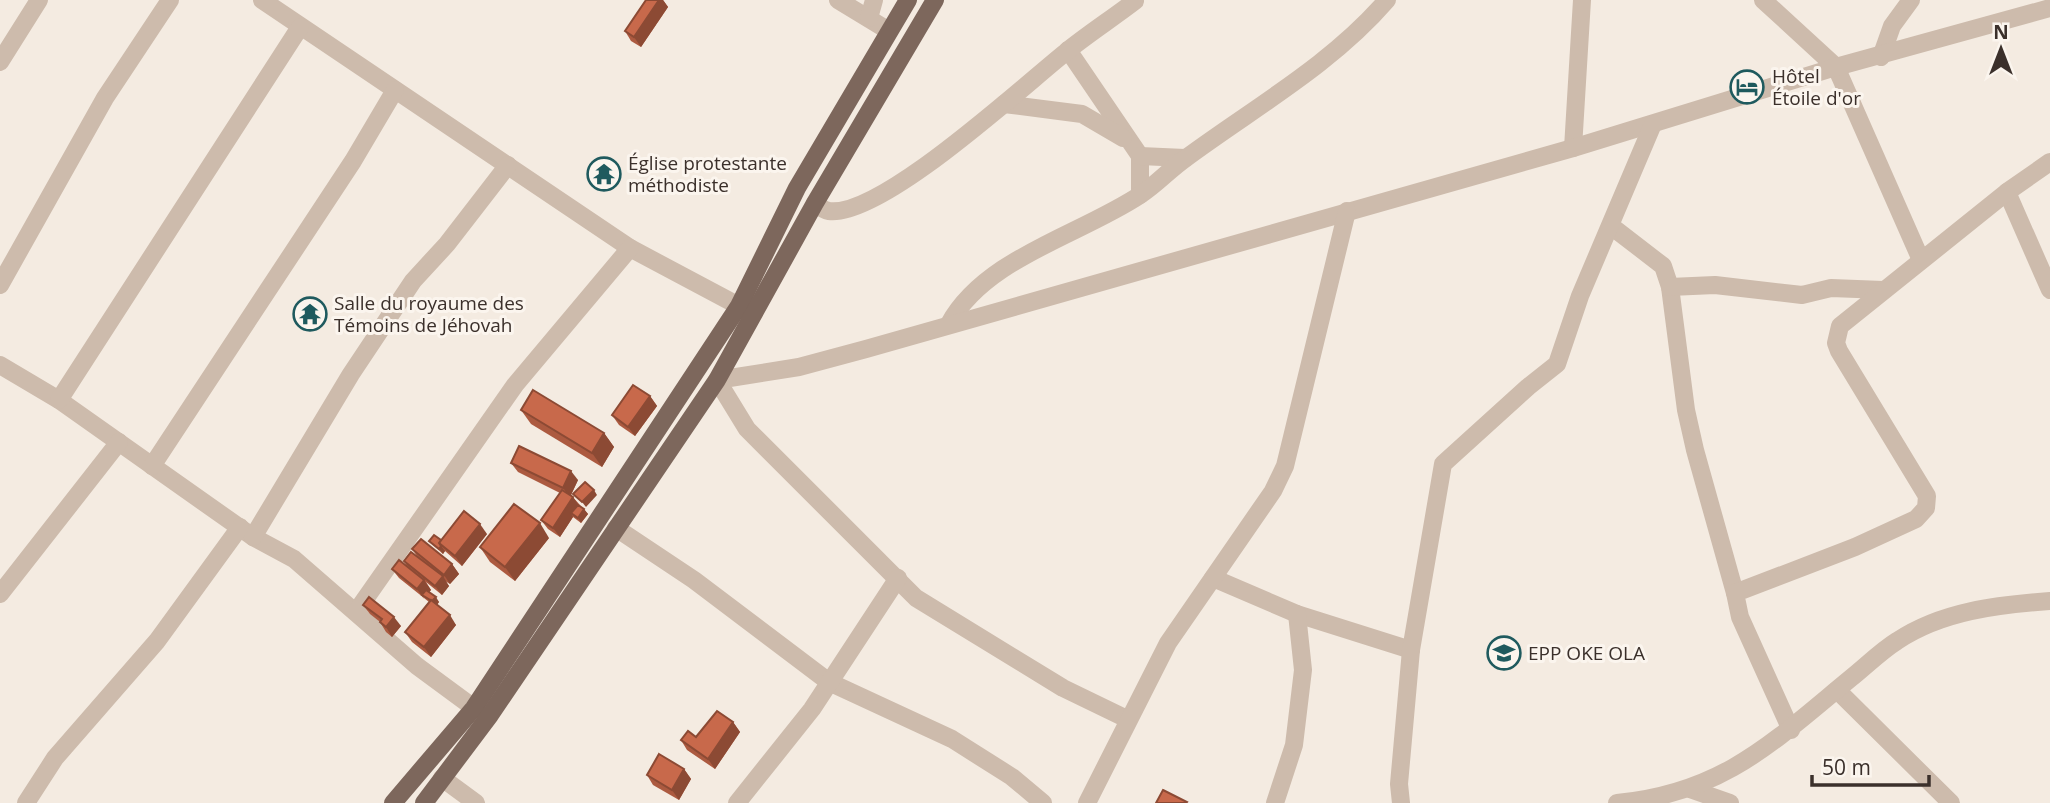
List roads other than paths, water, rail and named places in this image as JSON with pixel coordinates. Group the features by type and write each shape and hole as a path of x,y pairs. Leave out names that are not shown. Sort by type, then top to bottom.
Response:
{"main road":[{"path":"393,803 474,708 739,306 797,188 908,0"},
{"path":"424,803 490,715 717,380 816,203 935,0"}],"street":[{"path":"0,62 39,0"},
{"path":"0,285 105,98 170,0"},
{"path":"262,0 630,248 739,306"},
{"path":"838,0 889,31"},
{"path":"869,18 874,0"},
{"path":"949,324 960,304 976,288 1032,252 1140,195 1185,158 1275,97 1360,32 1387,0"},
{"path":"1573,148 1582,0"},
{"path":"1763,0 1836,68 1921,260"},
{"path":"1881,57 1892,26 1910,0"},
{"path":"816,203 825,211 833,212 859,204 912,177 1068,50 1135,1"},
{"path":"1127,719 1063,688 916,598 791,477 747,429 717,380 799,366 1573,148 1836,68 2050,8"},
{"path":"58,400 300,27"},
{"path":"1068,50 1125,139 1140,156 1140,195"},
{"path":"152,466 353,161 395,90"},
{"path":"1004,104 1082,114 1125,139"},
{"path":"1401,803 1399,785 1411,650 1443,464 1528,387 1557,365 1580,296 1653,124"},
{"path":"1140,156 1185,158"},
{"path":"1735,593 1855,547 1916,519 1926,508 1927,496 1836,343 1840,326 2007,192 2050,162"},
{"path":"26,803 55,758 247,532 413,282 447,244 508,165"},
{"path":"2007,192 2050,290"},
{"path":"1087,803 1127,719 1168,643 1273,491 1285,466 1347,211"},
{"path":"1611,226 1664,266 1671,287 1689,424 1740,617 1791,730"},
{"path":"356,612 515,385 630,248"},
{"path":"1671,287 1715,285 1802,295 1831,288 1883,290"},
{"path":"0,365 58,400 247,532 293,559 417,666 474,708"},
{"path":"0,594 119,442"},
{"path":"616,528 694,580 829,682 951,739 1012,777 1043,803"},
{"path":"738,803 811,709 898,578"},
{"path":"1213,578 1297,614 1411,650"},
{"path":"1617,803 1646,802 1690,789 1758,755 1898,640 1942,618 1998,605 2050,601"},
{"path":"1275,803 1294,745 1301,683 1297,614"},
{"path":"1837,690 1951,803"},
{"path":"442,778 476,803"},
{"path":"1690,789 1730,803"}],"place":[{"name":"Hôtel Étoile d'or","path":"1747,87"},
{"name":"Église protestante méthodiste","path":"604,174"},
{"name":"Salle du royaume des Témoins de Jéhovah","path":"310,314"},
{"name":"EPP OKE OLA","path":"1504,653"}]}
